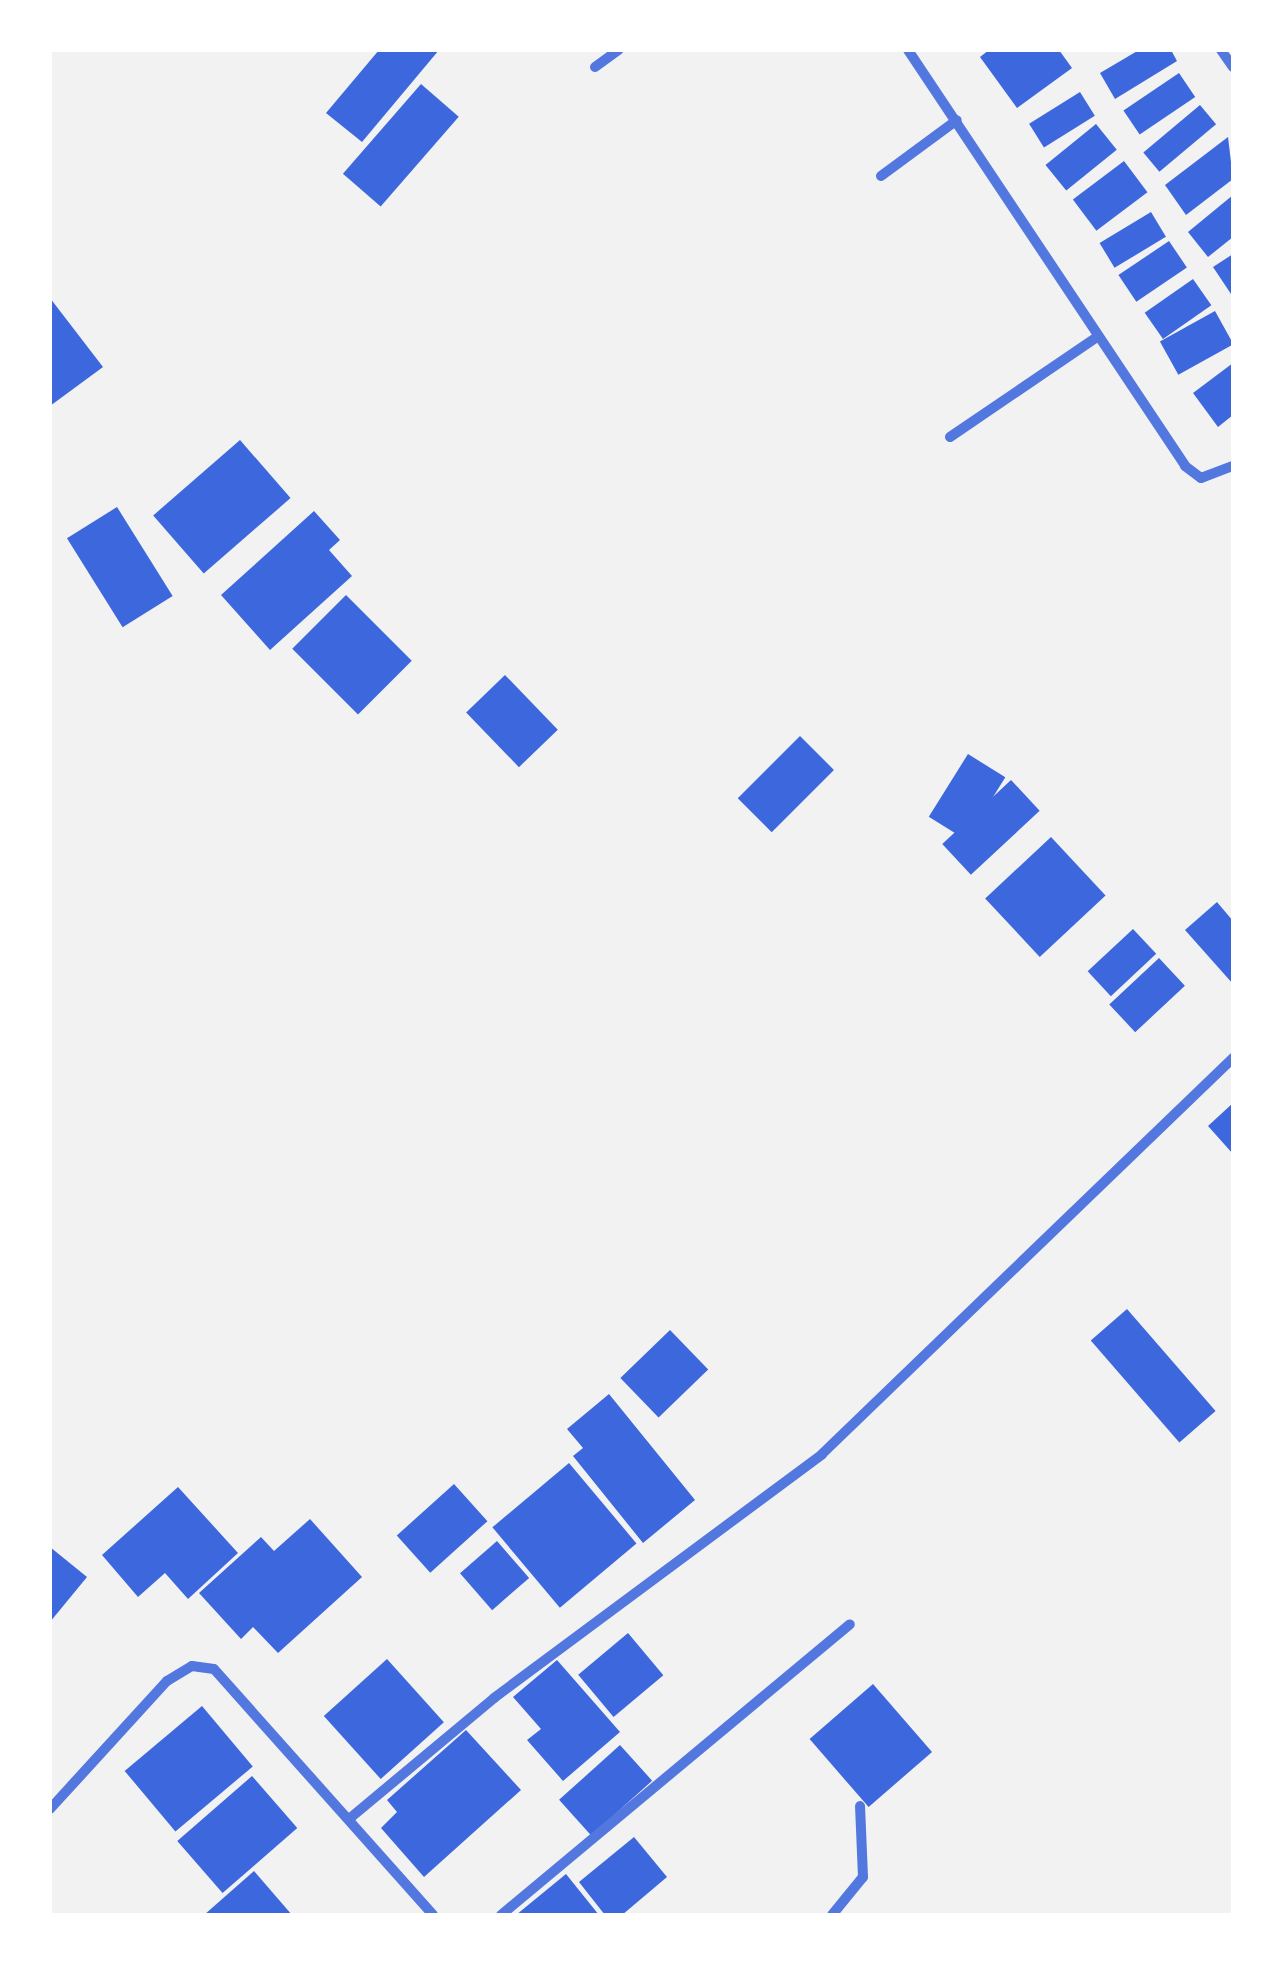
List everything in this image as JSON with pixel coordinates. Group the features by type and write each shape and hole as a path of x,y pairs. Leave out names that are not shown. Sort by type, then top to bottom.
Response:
{"street":[{"path":"595,67 618,50"},
{"path":"908,50 1185,466 1200,478 1233,466"},
{"path":"1221,50 1233,68"},
{"path":"882,176 957,120"},
{"path":"950,437 1097,338"},
{"path":"349,1819 822,1454 1233,1058"},
{"path":"502,1915 850,1624"},
{"path":"50,1809 192,1666 237,1685 433,1915"},
{"path":"832,1915 862,1876 860,1806"}],"building":[{"path":"379,50 439,50 362,142 326,113"},
{"path":"989,50 1059,50 1072,68 1017,108 980,57"},
{"path":"1139,50 1171,50 1177,61 1115,99 1100,73"},
{"path":"1179,73 1195,97 1140,135 1123,110"},
{"path":"421,84 459,117 381,207 343,174"},
{"path":"1080,92 1095,116 1044,148 1029,124"},
{"path":"1200,105 1216,124 1159,172 1143,153"},
{"path":"1096,124 1117,150 1066,191 1045,165"},
{"path":"1228,137 1233,179 1186,215 1165,185"},
{"path":"1124,161 1147,192 1096,231 1073,200"},
{"path":"1233,195 1233,237 1208,257 1188,232"},
{"path":"1151,212 1166,237 1115,268 1100,243"},
{"path":"1169,241 1187,268 1136,302 1118,275"},
{"path":"1233,254 1233,297 1213,267"},
{"path":"1193,279 1211,305 1163,339 1145,313"},
{"path":"50,298 103,367 50,406"},
{"path":"1215,311 1233,344 1178,375 1160,342"},
{"path":"1233,363 1233,415 1218,427 1193,393"},
{"path":"240,440 291,498 204,574 153,515"},
{"path":"117,507 173,596 123,627 67,538"},
{"path":"314,511 340,540 329,550 352,576 270,650 221,595"},
{"path":"346,595 412,661 358,715 292,649"},
{"path":"505,675 558,730 519,767 466,713"},
{"path":"800,736 834,770 772,832 738,798"},
{"path":"968,754 1005,777 966,840 929,817"},
{"path":"1011,780 1040,811 971,875 942,844"},
{"path":"1051,837 1106,896 1040,957 985,898"},
{"path":"1217,902 1233,921 1233,984 1185,930"},
{"path":"1133,929 1156,954 1111,996 1088,971"},
{"path":"1159,958 1185,986 1135,1032 1109,1004"},
{"path":"1233,1103 1233,1154 1208,1126"},
{"path":"1127,1309 1216,1411 1179,1442 1091,1340"},
{"path":"670,1330 708,1370 659,1417 620,1378"},
{"path":"609,1394 695,1500 643,1543 573,1456 583,1448 567,1429"},
{"path":"569,1463 636,1543 560,1608 492,1527"},
{"path":"454,1484 487,1521 430,1573 397,1536"},
{"path":"178,1487 238,1553 188,1599 165,1573 138,1597 102,1555"},
{"path":"310,1519 362,1577 278,1653 253,1627 241,1639 199,1593 261,1537 274,1551"},
{"path":"497,1541 529,1578 492,1610 460,1573"},
{"path":"50,1547 87,1577 50,1622"},
{"path":"628,1633 663,1675 614,1717 578,1675"},
{"path":"387,1659 444,1722 381,1779 324,1716"},
{"path":"557,1660 620,1732 563,1781 527,1740 541,1729 513,1697"},
{"path":"873,1684 932,1752 869,1807 810,1739"},
{"path":"202,1706 253,1767 175,1831 125,1771"},
{"path":"466,1730 521,1790 424,1877 381,1828 397,1812 387,1800"},
{"path":"620,1745 652,1781 591,1836 559,1800"},
{"path":"252,1776 297,1828 223,1893 177,1841"},
{"path":"634,1837 667,1877 622,1915 605,1915 579,1882"},
{"path":"254,1871 292,1915 204,1915"},
{"path":"566,1874 599,1915 516,1915"}]}
